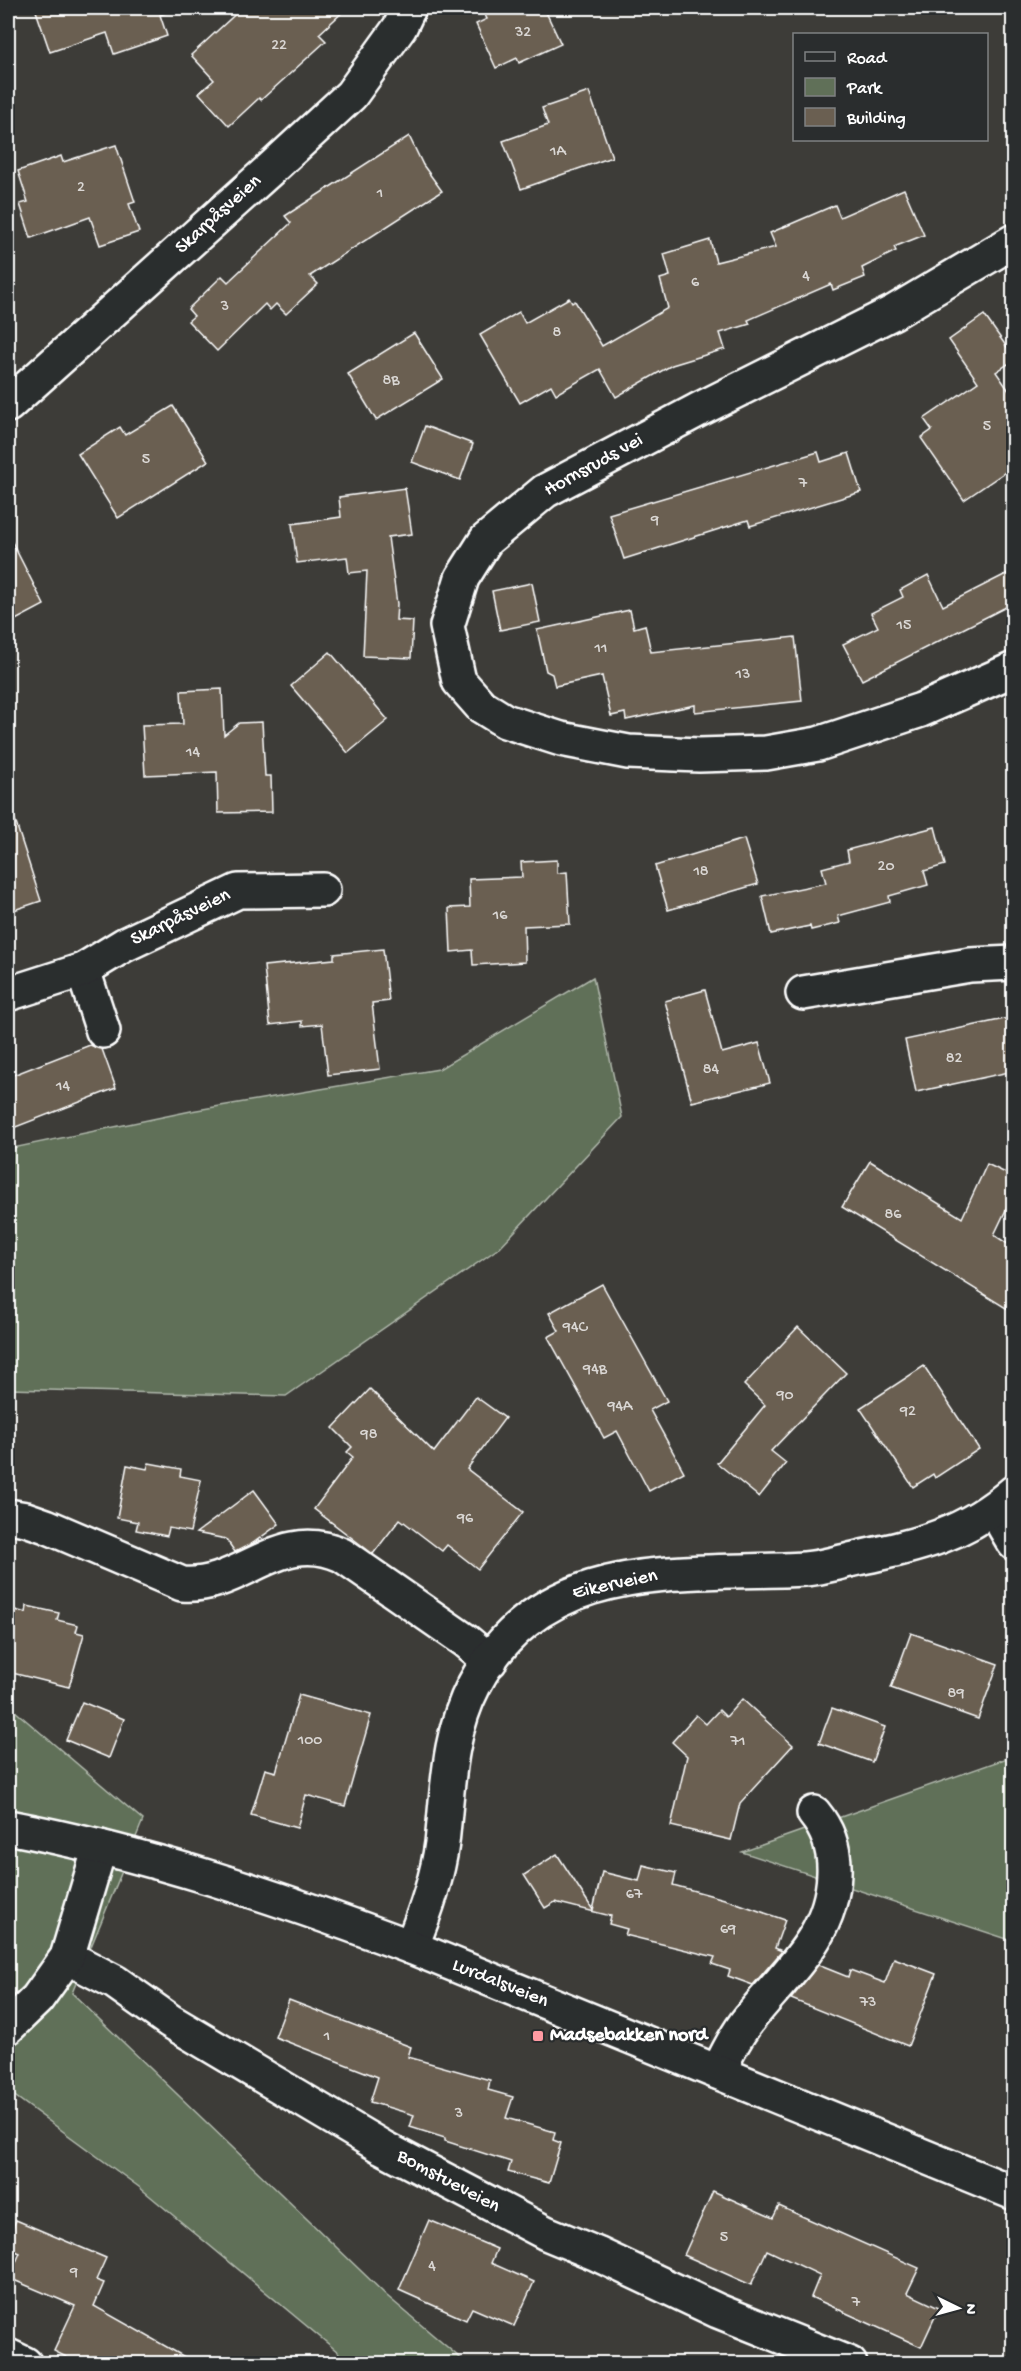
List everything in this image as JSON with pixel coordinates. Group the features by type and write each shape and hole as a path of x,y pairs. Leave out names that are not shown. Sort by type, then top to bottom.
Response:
{"street":[{"name":"Skarpåsveien","path":"8,405 351,95 400,27 409,8"},
{"name":"Hornsruds vei","path":"1014,241 894,312 708,404 545,490 486,540 462,578 447,626 459,681 481,706 505,721 561,739 628,752 766,753 818,744 921,710 1014,669"},
{"name":"Skarpåsveien","path":"8,994 82,970 124,945 238,891 323,890"},
{"path":"803,993 970,964 1014,963"},
{"path":"82,970 104,1031"},
{"path":"1004,1501 1014,1543"},
{"name":"Eikerveien","path":"411,1947 434,1883 442,1844 445,1798 453,1745 474,1684 505,1640 545,1606 591,1587 662,1574 807,1569 913,1547 961,1529 1004,1501"},
{"path":"8,1516 46,1526 182,1584 213,1583 286,1550 302,1547 330,1550 342,1555 439,1622 490,1661"},
{"path":"718,2072 731,2044 747,2022 789,1975 818,1933 828,1914 834,1887 831,1842 823,1823 814,1813"},
{"name":"Lurdalsveien","path":"8,1827 100,1847 205,1876 319,1913 411,1947 1014,2193"},
{"path":"8,2027 38,1999 68,1957 100,1847"},
{"name":"Bomstueveien","path":"68,1957 115,1982 171,2021 382,2147 536,2228 718,2311 850,2364"},
{"path":"8,2356 25,2364"}],"green space":[{"path":"593,977 622,1117 499,1248 286,1396 8,1389 8,1149 191,1111 439,1069"},
{"path":"8,1705 143,1820 72,1993 387,2296 466,2363 346,2363 338,2352 139,2187 8,2091"},
{"path":"1013,1756 1013,1941 742,1852"}],"building":[{"path":"35,8 165,8 166,13 160,15 167,36 114,54 107,33 50,52"},
{"path":"242,8 347,8 319,34 326,41 229,126 199,93 214,80 191,55"},
{"path":"502,8 544,8 561,44 519,63 517,58 496,68 476,24 487,19 485,15"},
{"path":"589,92 612,157 521,189 503,141 548,125 542,108"},
{"path":"409,136 423,165 442,191 310,276 318,284 286,314 276,304 270,310 265,304 217,351 188,321 194,316 188,309 222,276 228,282 291,223 285,216"},
{"path":"116,145 135,202 129,204 139,232 100,245 90,217 31,238 20,204 28,202 18,171 61,156 63,162"},
{"path":"904,189 924,235 894,247 896,251 862,268 865,277 833,290 831,284 748,320 750,324 720,333 725,349 672,365 616,397 600,369 556,394 551,385 520,403 480,335 519,312 525,323 569,298 572,303 575,301 602,346 668,308 660,279 670,276 664,254 710,240 716,262 776,247 770,233 835,205 840,217"},
{"path":"984,315 1014,357 1014,360 996,372 1014,398 1014,466 964,500 921,438 932,430 924,419 978,382 949,340"},
{"path":"414,333 443,379 376,420 348,374"},
{"path":"173,406 208,461 118,518 78,454 120,427 125,435"},
{"path":"425,426 473,444 460,480 412,462"},
{"path":"818,452 821,462 849,453 861,492 750,526 748,520 624,559 609,514"},
{"path":"405,488 412,534 388,537 397,604 396,620 413,621 411,658 363,656 367,571 349,573 347,557 297,563 292,524 341,517 339,497"},
{"path":"8,534 44,605 8,624"},
{"path":"1014,570 1014,603 862,680 843,644 878,627 871,613 903,597 900,590 928,575 943,606"},
{"path":"532,583 540,622 500,630 492,591"},
{"path":"630,610 634,628 645,625 651,652 795,637 802,701 695,712 695,705 626,720 625,713 611,716 602,676 555,686 552,674 546,671 537,630"},
{"path":"330,652 388,720 348,753 291,686"},
{"path":"222,689 224,735 239,723 262,722 265,776 271,776 272,812 218,813 217,772 145,775 142,725 183,724 181,691"},
{"path":"14,817 41,901 8,912 8,818"},
{"path":"935,827 945,865 924,871 928,885 889,896 890,902 838,916 840,923 811,930 810,926 771,934 762,896 826,883 822,868 849,861 847,850"},
{"path":"744,839 758,884 668,910 655,866"},
{"path":"557,860 557,873 567,872 570,924 524,926 525,962 473,965 472,950 451,952 449,908 470,907 469,879 522,877 521,862"},
{"path":"383,949 389,1001 372,1003 380,1069 328,1075 322,1024 302,1026 302,1021 270,1025 264,966 334,959 334,954"},
{"path":"705,990 722,1053 759,1043 770,1083 692,1102 665,1001"},
{"path":"1014,1017 1014,1071 916,1092 905,1040"},
{"path":"90,1045 102,1049 116,1088 8,1130 8,1077"},
{"path":"870,1161 962,1218 987,1164 1014,1177 1014,1193 994,1235 1014,1248 1014,1313 842,1207"},
{"path":"602,1284 667,1401 650,1410 684,1472 649,1491 617,1431 604,1438 548,1337 559,1331 549,1313"},
{"path":"798,1327 846,1373 771,1451 786,1463 759,1497 717,1463 765,1405 744,1385"},
{"path":"924,1366 979,1449 935,1478 933,1474 913,1487 860,1408"},
{"path":"370,1389 434,1452 476,1397 505,1418 467,1469 523,1512 478,1569 447,1545 442,1551 400,1519 373,1554 314,1509 353,1457 347,1452 352,1447 333,1428"},
{"path":"149,1463 181,1469 180,1476 201,1480 190,1532 169,1528 167,1536 136,1530 138,1522 117,1518 127,1465 147,1469"},
{"path":"254,1490 279,1524 253,1543 235,1552 226,1539 196,1533"},
{"path":"27,1606 59,1613 57,1620 78,1625 76,1632 84,1634 69,1687 8,1672 8,1608 26,1613"},
{"path":"911,1633 998,1664 978,1719 891,1688"},
{"path":"299,1695 371,1715 345,1806 306,1795 297,1828 251,1815 265,1769 276,1772"},
{"path":"742,1699 793,1745 740,1803 731,1840 671,1826 687,1756 672,1742 696,1715 706,1724 719,1710 726,1717"},
{"path":"82,1702 124,1719 109,1758 66,1740"},
{"path":"832,1708 885,1727 872,1762 819,1743"},
{"path":"557,1854 593,1910 602,1872 639,1881 643,1865 676,1873 673,1885 728,1900 785,1920 775,1948 782,1951 753,1985 728,1976 730,1970 712,1964 715,1957 625,1935 627,1929 609,1924 611,1916 555,1902 545,1908 524,1875"},
{"path":"894,1958 936,1974 908,2046 791,1999 818,1965 848,1977 850,1970 885,1983"},
{"path":"289,2000 411,2047 408,2057 490,2080 488,2090 513,2097 506,2118 555,2132 553,2140 561,2143 549,2183 508,2172 511,2162 410,2127 414,2115 370,2102 378,2077 275,2037"},
{"path":"713,2191 773,2218 779,2206 919,2268 907,2293 939,2308 921,2347 811,2297 820,2275 767,2250 751,2285 684,2255"},
{"path":"16,2220 106,2258 96,2280 104,2283 94,2306 197,2364 80,2364 54,2351 75,2306 9,2278 20,2253 8,2248 8,2239"},
{"path":"429,2220 497,2249 491,2263 534,2282 514,2326 472,2308 466,2320 399,2290"}],"place":[{"name":"Madsebakken nord","path":"538,2036"}]}
